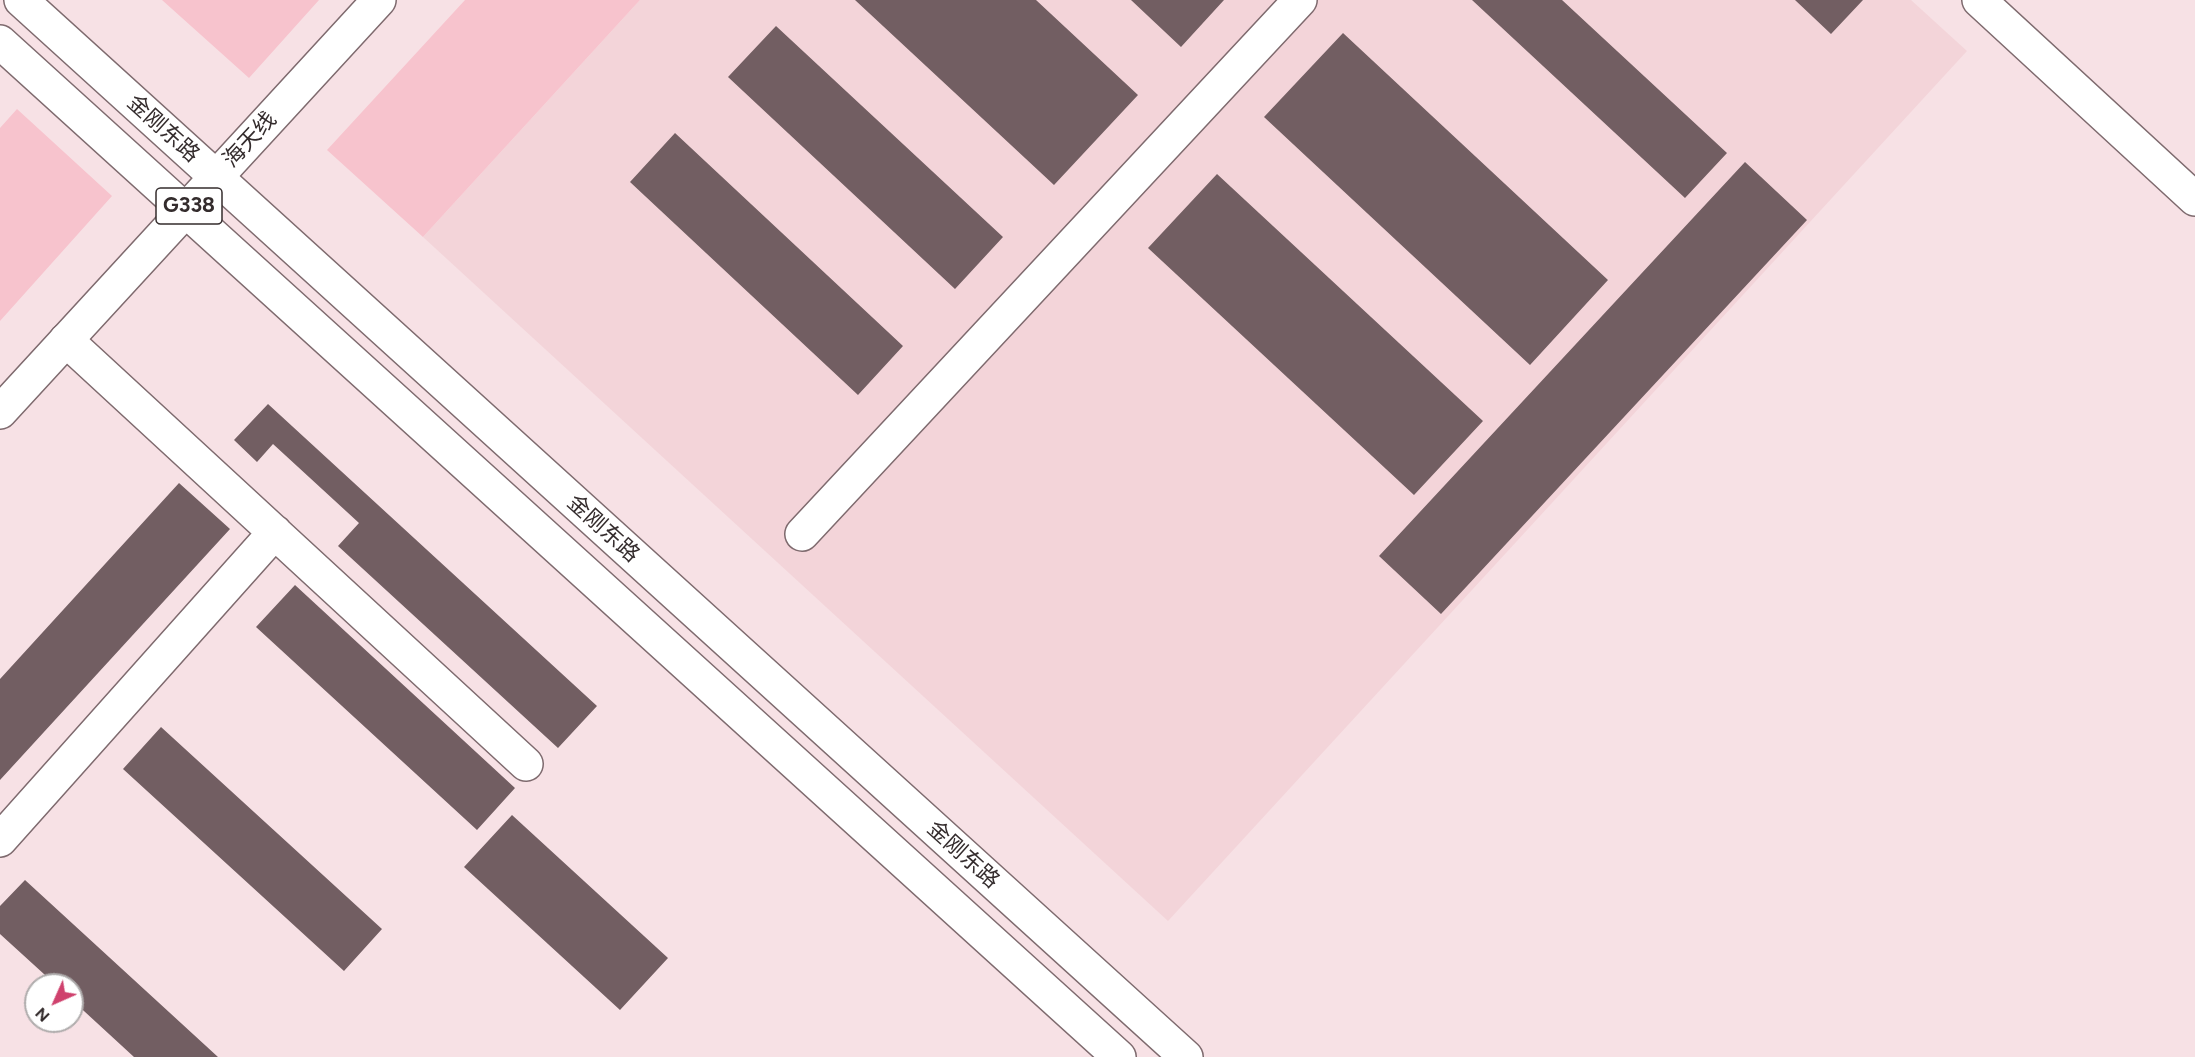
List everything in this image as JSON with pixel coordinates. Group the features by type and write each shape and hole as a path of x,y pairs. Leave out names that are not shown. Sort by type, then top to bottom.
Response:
{"main road":[{"name":"金刚东路","path":"21,0 1186,1057"},
{"name":"海天线","path":"0,412 379,0"},
{"path":"802,534 1300,0"},
{"path":"1979,0 2195,199"},
{"name":"金刚东路","path":"0,42 1119,1057"},
{"path":"66,340 526,764"},
{"path":"0,840 275,532"}],"shaded area":[{"path":"162,0 319,0 249,78"},
{"path":"465,0 640,0 423,237 327,150"},
{"path":"640,0 1911,0 1967,51 1168,921 423,237"},
{"path":"17,109 112,196 0,321 0,128"}],"building":[{"path":"855,0 1036,0 1138,95 1054,185"},
{"path":"1131,0 1224,0 1181,47"},
{"path":"1472,0 1562,0 1727,153 1685,198"},
{"path":"1795,0 1863,0 1831,34"},
{"path":"776,26 1003,237 955,289 728,77"},
{"path":"1343,33 1608,280 1530,365 1264,117"},
{"path":"675,133 903,346 858,395 630,182"},
{"path":"1745,162 1807,220 1441,614 1379,556"},
{"path":"1217,174 1483,421 1414,495 1148,248"},
{"path":"268,404 597,706 558,748 338,546 359,523 273,444 257,462 234,440"},
{"path":"179,483 230,529 0,780 0,679"},
{"path":"295,585 515,788 477,830 256,627"},
{"path":"161,727 382,929 344,971 123,769"},
{"path":"512,815 668,958 620,1010 464,867"},
{"path":"25,880 218,1057 134,1057 84,1011 84,973 43,973 0,934 0,906"}]}
